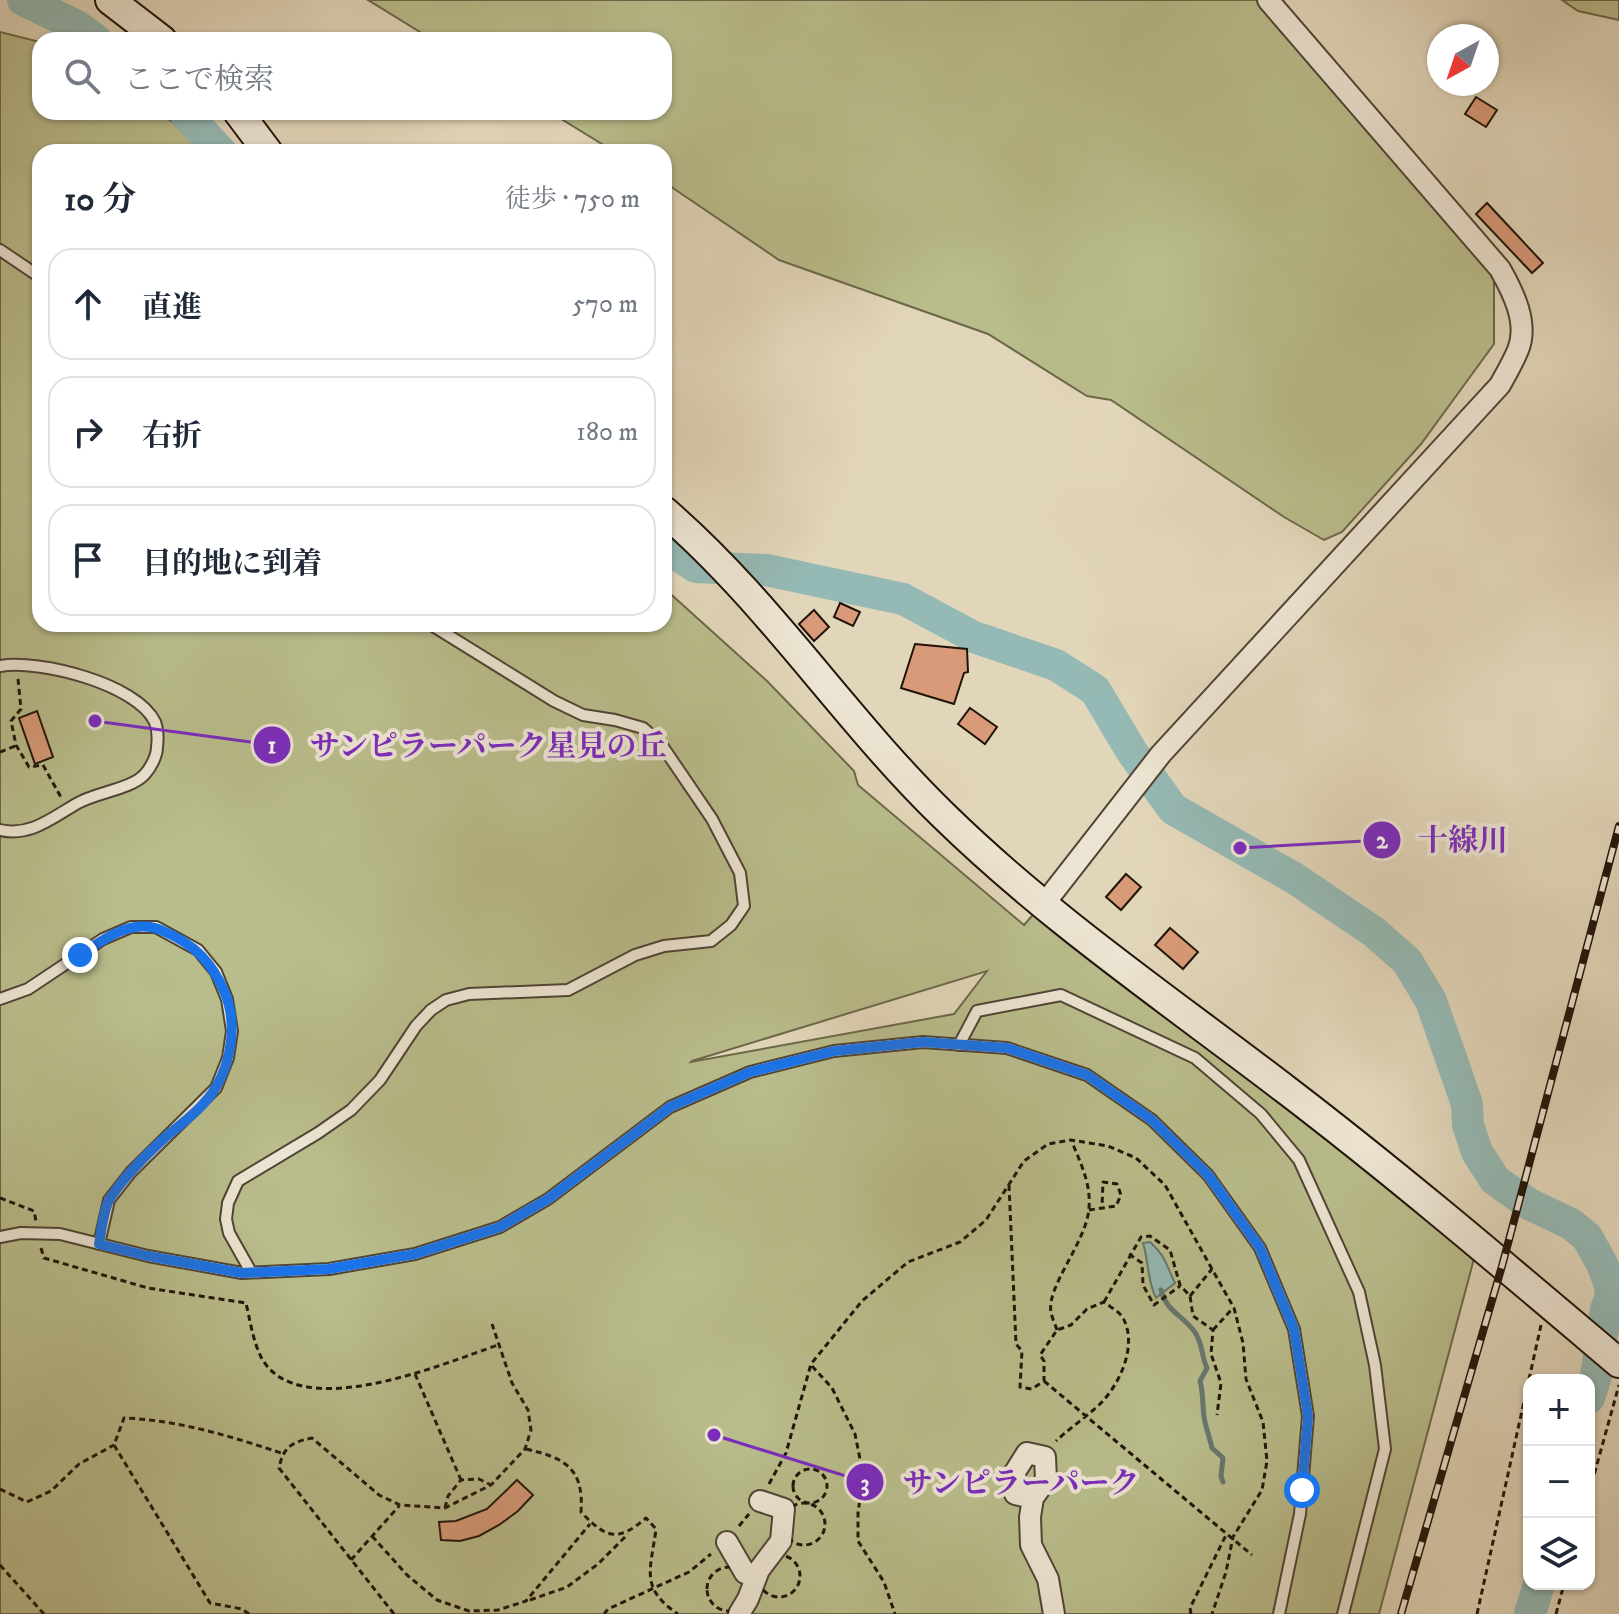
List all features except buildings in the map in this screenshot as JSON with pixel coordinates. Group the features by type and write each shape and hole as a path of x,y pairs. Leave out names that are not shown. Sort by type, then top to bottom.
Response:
{"street":[{"path":"110,0 152,32"},
{"path":"1044,904 1161,754 1500,385 1520,347 1520,319 1514,295 1500,269 1268,0"},
{"path":"244,120 262,144"},
{"path":"672,519 791,642 872,740 933,805 1044,904 1331,1124 1619,1363"},
{"path":"1033,1498 1015,1494 1015,1472 1027,1453 1045,1457 1046,1480 1033,1498 1031,1545 1048,1579 1054,1614"},
{"path":"744,1606 759,1570 781,1541 784,1509 760,1501"},
{"path":"727,1542 745,1573"}],"lane":[{"path":"0,250 32,272"},
{"path":"251,1272 229,1233 226,1219 228,1203 238,1181 351,1110 380,1080 416,1026 431,1010 446,1000 469,994 568,990 635,955 664,946 711,941 731,925 744,906 740,873 712,819 661,744 643,728 583,715 554,701 443,632"},
{"path":"0,666 17,663 57,668 89,678 144,709 155,722 158,737 157,754 144,775 128,784 93,794 35,828 11,832 0,830"},
{"path":"0,999 28,989 103,939 131,927 156,927 198,950 216,972 227,999 232,1031 228,1058 216,1088 131,1172 109,1200 99,1244"},
{"path":"959,1045 977,1011 1061,995 1195,1058 1261,1114 1299,1160 1359,1292 1375,1365 1385,1449 1343,1614"},
{"path":"0,1237 21,1233 60,1234 148,1256 251,1272 329,1269 415,1254 500,1227 548,1199 670,1107 750,1072 834,1051 923,1042 1007,1048 1087,1075 1152,1120 1208,1175 1260,1248 1294,1329 1308,1416 1300,1514 1279,1614"}],"path":[{"path":"17,663 21,709 11,721 16,745 29,767 43,765 68,809"},
{"path":"0,752 16,745"},
{"path":"1057,1330 1050,1309 1057,1284 1083,1234 1089,1210 1088,1183 1071,1140"},
{"path":"604,1614 608,1609 689,1572 727,1542 760,1501 786,1453 811,1364 862,1301 908,1262 960,1242 986,1220 1024,1161 1048,1144 1071,1140 1108,1146 1136,1158 1165,1185 1234,1308 1243,1343 1246,1379 1263,1422 1267,1461 1262,1490 1233,1537 1226,1572 1212,1614"},
{"path":"1089,1210 1116,1206 1121,1195 1117,1184 1103,1182 1102,1206"},
{"path":"1009,1185 1016,1344 1022,1351 1020,1387 1032,1389 1044,1381"},
{"path":"0,1198 34,1211 44,1258 148,1288 246,1303 261,1358 277,1374 295,1384 324,1390 369,1386 498,1345"},
{"path":"1044,1381 1044,1361 1040,1355 1057,1330 1071,1325 1087,1309 1104,1302 1141,1237 1150,1236 1170,1250 1180,1285 1190,1296 1193,1316 1213,1330"},
{"path":"1129,1254 1142,1263 1143,1285 1154,1305 1180,1285"},
{"path":"1190,1296 1212,1269"},
{"path":"1045,1457 1062,1436 1101,1403 1116,1383 1126,1361 1129,1335 1122,1315 1104,1302"},
{"path":"1477,1614 1546,1302"},
{"path":"1217,1415 1221,1383 1211,1354 1213,1330 1234,1308"},
{"path":"394,1614 279,1468 282,1453 294,1441 312,1438 379,1495 400,1505 445,1508 491,1485 525,1449 531,1430 528,1410 512,1383 492,1324"},
{"path":"811,1364 832,1388 855,1434 864,1479 858,1511 858,1541 884,1582 895,1614"},
{"path":"415,1373 461,1480"},
{"path":"1044,1381 1252,1555"},
{"path":"1595,1471 1619,1385"},
{"path":"0,1489 27,1502 51,1491 79,1464 114,1445 124,1418 154,1419 233,1437 282,1453"},
{"path":"114,1445 210,1603 242,1609 249,1614"},
{"path":"525,1449 548,1454 567,1463 578,1478 583,1494 581,1512 591,1523 612,1536 628,1534"},
{"path":"805,1502 792,1507 783,1518 782,1525 787,1538 806,1546 819,1540 825,1520 818,1508 805,1502 796,1496 793,1485 802,1471 814,1470 823,1476 826,1490 816,1502 805,1502"},
{"path":"445,1508 448,1496 461,1480 479,1479 491,1485"},
{"path":"351,1560 400,1505"},
{"path":"372,1536 407,1575 437,1600 469,1611 498,1610 567,1587 598,1564 646,1518 656,1529 648,1569 653,1589 665,1605 678,1614"},
{"path":"526,1601 591,1523"},
{"path":"1191,1614 1190,1608 1227,1533"},
{"path":"0,1565 44,1614"},
{"path":"732,1567 745,1573 751,1585 744,1606 722,1610 711,1601 707,1594 709,1579 719,1569 732,1567"},
{"path":"1556,1614 1562,1590"}],"green space":[{"path":"368,0 1265,0 1494,273 1494,344 1421,444 1342,532 1324,540 1284,517 1111,400 1087,396 988,334 779,260 672,187 672,144 602,144 563,120 672,120 672,32 420,32"},
{"path":"1562,0 1619,0 1619,20 1578,11"},
{"path":"0,32 32,40 32,120 170,120 194,144 32,144 32,632 672,632 672,595 767,681 854,771 858,785 1024,925 1038,909 1475,1255 1379,1614 0,1614","holes":["987,971 954,1014 692,1061"]}],"water":[{"path":"1150,1242 1163,1257 1175,1283 1156,1298 1143,1243"}],"waterway":[{"path":"23,0 85,32"},
{"path":"191,120 214,144"},
{"path":"672,551 696,567 766,570 903,599 974,637 1056,665 1095,690 1132,752 1173,809 1294,878 1374,932 1407,961 1431,1001 1467,1104 1468,1125 1477,1152 1495,1180 1529,1204 1571,1224 1587,1237 1602,1264 1611,1296 1606,1309 1595,1379"},
{"path":"1161,1290 1167,1303 1197,1335 1200,1344 1207,1368 1200,1381 1204,1418 1212,1448 1223,1458 1223,1482"},
{"path":"1530,1614 1537,1590"}],"railway":[{"path":"1401,1614 1502,1266 1619,826"}],"place":[{"name":"サンピラーパーク星見の丘","path":"95,721"},
{"name":"十線川","path":"1240,848"},
{"name":"サンピラーパーク","path":"714,1435"}],"route":[{"path":"80,955 103,939 131,927 156,927 174,935 198,950 216,972 227,999 232,1031 228,1058 216,1088 131,1172 109,1200 99,1244 242,1273 329,1269 415,1254 500,1227 548,1199 670,1107 750,1072 834,1051 923,1042 1007,1048 1087,1075 1152,1120 1208,1175 1260,1248 1294,1329 1308,1416 1302,1490"}]}
